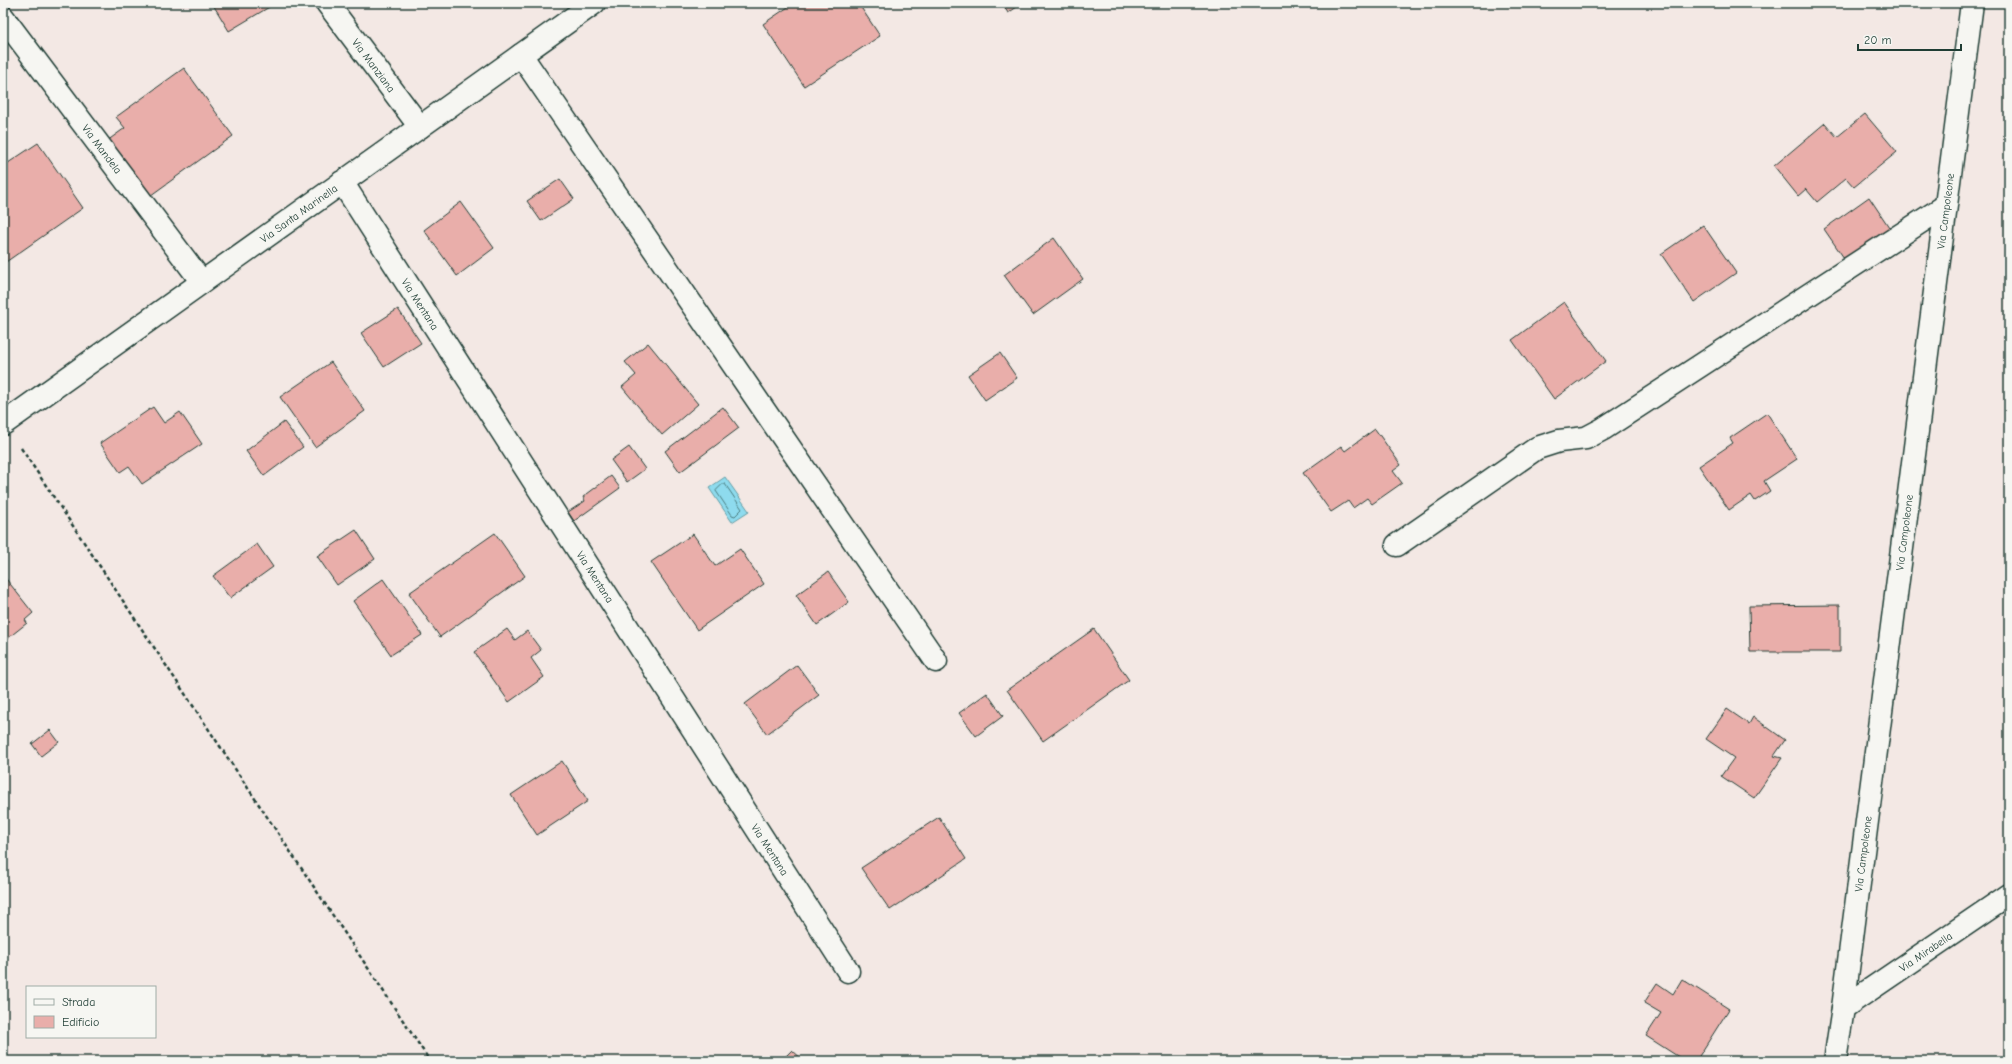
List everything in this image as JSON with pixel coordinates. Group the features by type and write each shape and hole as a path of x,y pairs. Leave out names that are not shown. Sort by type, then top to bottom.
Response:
{"street":[{"name":"Via Manziana","path":"327,3 420,127"},
{"name":"Via Santa Marinella","path":"4,423 594,3"},
{"name":"Via Campoleone","path":"1835,1061 1844,1008 1972,3"},
{"name":"Via Mandela","path":"3,17 202,282"},
{"path":"521,55 936,661"},
{"name":"Via Mentana","path":"342,182 848,971"},
{"path":"1397,545 1537,448 1559,441 1586,438 1603,429 1945,206"},
{"name":"Via Mirabella","path":"1844,1008 2009,895"}],"path":[{"path":"4,423 430,1061"}],"water":[{"path":"725,477 749,511 732,522 709,488"}],"building":[{"path":"212,3 276,3 229,31"},
{"path":"794,3 858,3 880,36 804,86 763,24"},
{"path":"1002,3 1023,3 1008,13"},
{"path":"184,68 233,136 147,198 107,141 125,128 116,117"},
{"path":"1865,114 1897,152 1854,187 1846,178 1817,202 1806,189 1798,196 1774,166 1825,123 1837,137"},
{"path":"38,143 83,208 3,264 3,156 8,163"},
{"path":"560,179 574,199 541,221 527,201"},
{"path":"1869,197 1891,230 1846,261 1824,229"},
{"path":"461,202 494,248 457,276 424,230"},
{"path":"1703,225 1736,273 1694,302 1661,254"},
{"path":"1054,238 1083,279 1033,315 1004,275"},
{"path":"1564,302 1606,361 1554,399 1512,340"},
{"path":"398,309 421,343 384,367 361,333"},
{"path":"648,343 698,404 662,435 622,387 636,375 625,362"},
{"path":"1000,353 1017,378 985,400 968,375"},
{"path":"331,362 365,411 315,447 280,397"},
{"path":"153,407 164,423 180,412 202,444 142,484 129,466 120,472 100,443"},
{"path":"723,407 739,428 680,472 665,451"},
{"path":"1767,413 1797,459 1764,481 1770,491 1755,501 1751,495 1729,510 1699,466 1733,443 1730,438"},
{"path":"284,422 303,447 264,476 246,451"},
{"path":"1375,429 1401,465 1393,471 1402,483 1372,504 1367,498 1353,508 1348,501 1331,512 1303,473 1341,446 1345,451"},
{"path":"629,447 645,469 627,482 611,460"},
{"path":"611,476 620,488 574,521 568,512 585,501 583,497"},
{"path":"356,530 375,559 337,585 317,556"},
{"path":"495,533 525,576 440,637 409,593"},
{"path":"693,534 715,566 740,549 764,584 697,630 651,562"},
{"path":"257,544 273,567 230,598 213,576"},
{"path":"828,572 849,602 817,625 796,595"},
{"path":"3,575 33,613 25,620 27,623 3,642"},
{"path":"383,579 422,635 391,655 353,601"},
{"path":"1840,605 1840,652 1750,652 1749,606"},
{"path":"507,629 515,640 527,631 541,650 531,658 544,677 509,702 474,652"},
{"path":"1094,629 1129,680 1043,741 1007,690"},
{"path":"797,665 819,695 767,734 745,704"},
{"path":"987,693 1003,716 976,736 959,713"},
{"path":"1727,709 1749,724 1753,717 1785,740 1774,756 1782,758 1754,798 1721,776 1734,758 1706,739"},
{"path":"50,730 59,742 41,756 32,744"},
{"path":"562,761 588,801 537,835 511,795"},
{"path":"939,817 966,859 890,910 861,868"},
{"path":"1682,979 1729,1009 1696,1061 1685,1061 1646,1036 1661,1013 1644,1003 1657,983 1673,994"},
{"path":"792,1050 804,1061 781,1061"}]}
